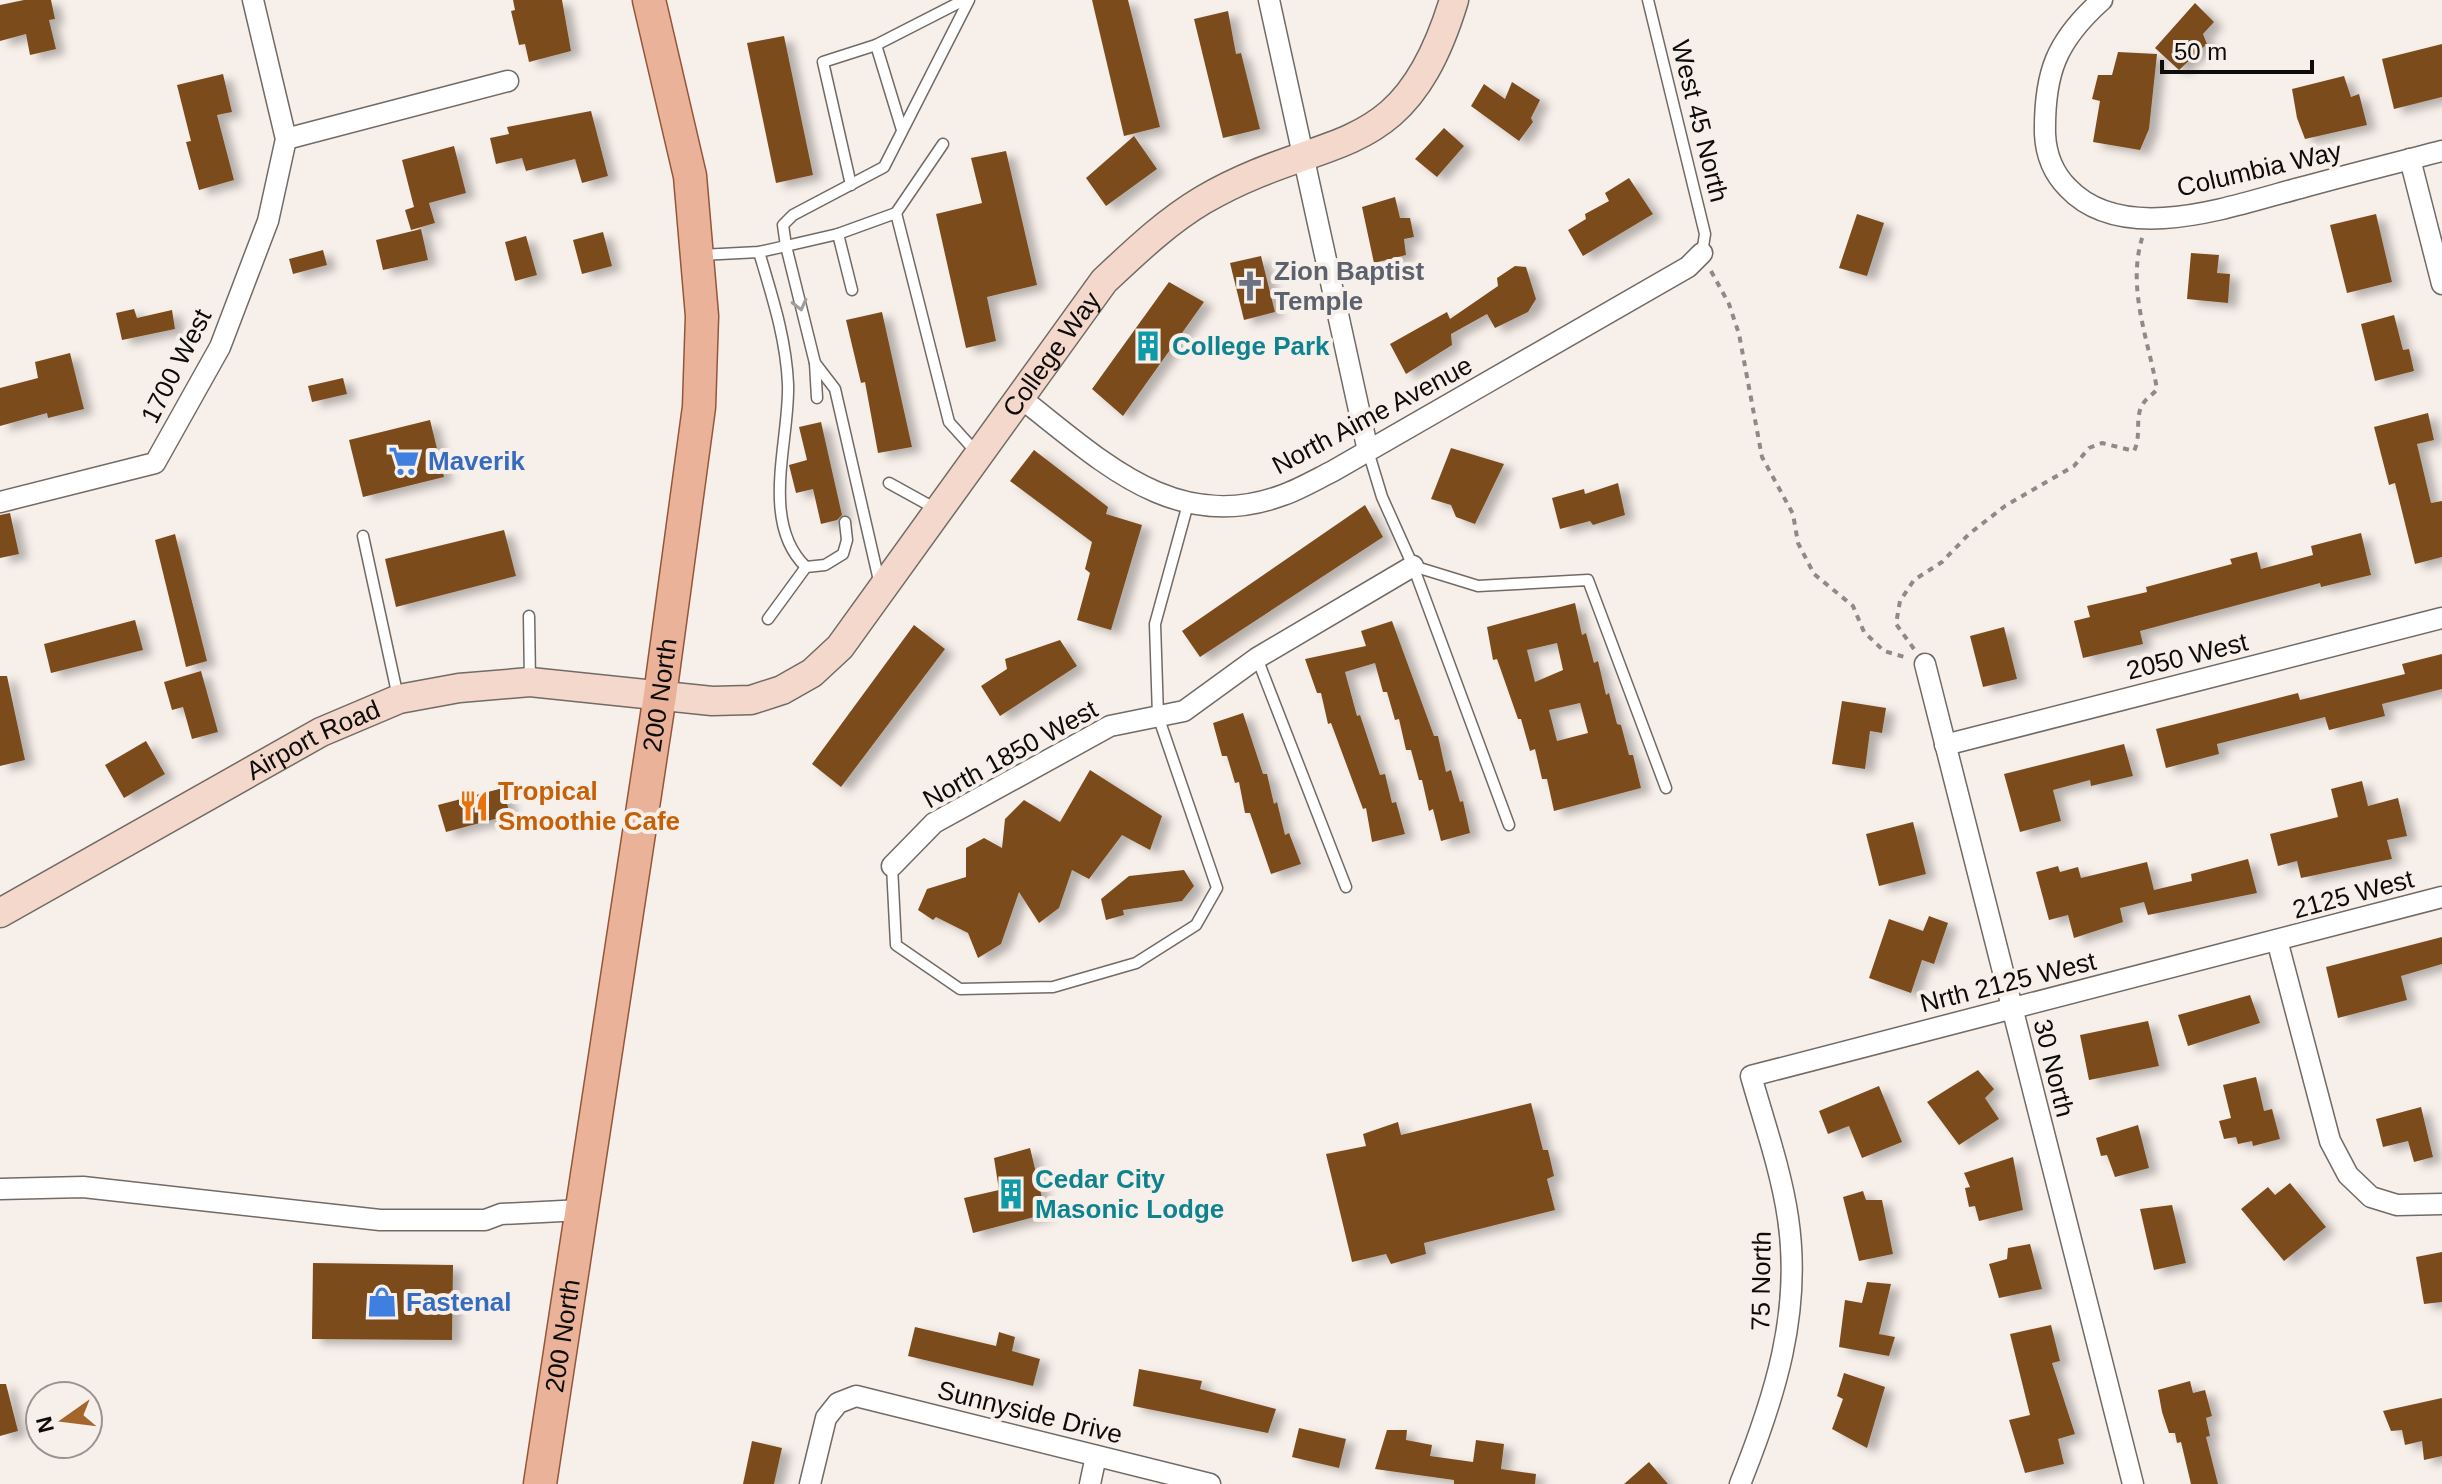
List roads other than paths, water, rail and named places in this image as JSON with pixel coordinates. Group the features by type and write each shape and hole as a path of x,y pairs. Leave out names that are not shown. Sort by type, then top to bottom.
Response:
{"main road":[{"name":"200 North","path":"540,1484 660,695 699,407 702,316 690,176 649,0"},
{"name":"College Way","path":"660,695 712,701 751,700 782,690 812,673 840,647 1018,396 1104,281 1151,236 1203,200 1257,174 1348,142 1387,119 1420,83 1443,35 1454,0"},
{"name":"Airport Road","path":"0,913 321,732 399,699 459,688 530,682 660,695"}],"street":[{"name":"1700 West","path":"0,502 155,463 220,347 268,221 286,139 253,0"},
{"path":"1269,0 1368,451"},
{"name":"Columbia Way","path":"2102,0 2073,30 2051,64 2044,102 2045,144 2056,176 2079,200 2107,213 2148,219 2193,216 2442,151"},
{"path":"286,139 508,81"},
{"path":"2410,159 2442,284"},
{"name":"North Aime Avenue","path":"1018,396 1117,472 1155,493 1188,504 1242,505 1283,495 1368,451 1688,267 1702,253"},
{"name":"North 1850 West","path":"892,866 934,823 1110,726 1184,711 1257,658 1413,566"},
{"name":"2050 West","path":"1945,745 2442,618"},
{"name":"30 North","path":"1925,664 2133,1484"},
{"name":"2125 West","path":"2277,940 2442,897"},
{"path":"2277,940 2330,1141 2348,1175 2371,1197 2397,1205 2442,1204"},
{"name":"Nrth 2125 West","path":"1751,1076 2277,940"},
{"name":"75 North","path":"1740,1484 1765,1423 1783,1359 1791,1310 1793,1265 1788,1215 1751,1076"},
{"path":"0,1189 83,1187 380,1220 485,1220 501,1214 582,1210"},
{"name":"Sunnyside Drive","path":"810,1484 826,1418 838,1403 856,1396 1210,1484"},
{"path":"1090,1484 1096,1456"}],"lane":[{"path":"851,185 823,62 876,45 967,0"},
{"path":"817,398 815,363 783,225 793,215 884,167 967,0"},
{"name":"West 45 North","path":"1648,0 1705,234 1702,253"},
{"path":"876,45 902,130"},
{"path":"699,255 759,252 838,234 896,213 943,144"},
{"path":"896,213 949,422 977,454"},
{"path":"838,234 852,290"},
{"path":"759,252 783,335 788,385 779,489 782,512 793,555 806,567"},
{"path":"815,363 835,389 881,588"},
{"path":"1368,451 1382,497 1413,566 1509,825"},
{"path":"889,483 938,510"},
{"path":"892,866 896,945 960,989 1053,987 1136,963 1196,925 1217,888 1158,716 1155,624 1188,504"},
{"path":"768,619 806,567 825,565 843,554 847,540 845,522"},
{"path":"363,536 399,699"},
{"path":"1413,566 1478,586 1588,580 1666,788"},
{"path":"529,616 530,682"},
{"path":"1257,658 1346,887"}],"place":[{"name":"Zion Baptist Temple","path":"1250,286"},
{"name":"College Park","path":"1148,346"},
{"name":"Maverik","path":"404,461"},
{"name":"Tropical Smoothie Cafe","path":"474,806"},
{"name":"Cedar City Masonic Lodge","path":"1011,1194"},
{"name":"Fastenal","path":"382,1302"}]}
